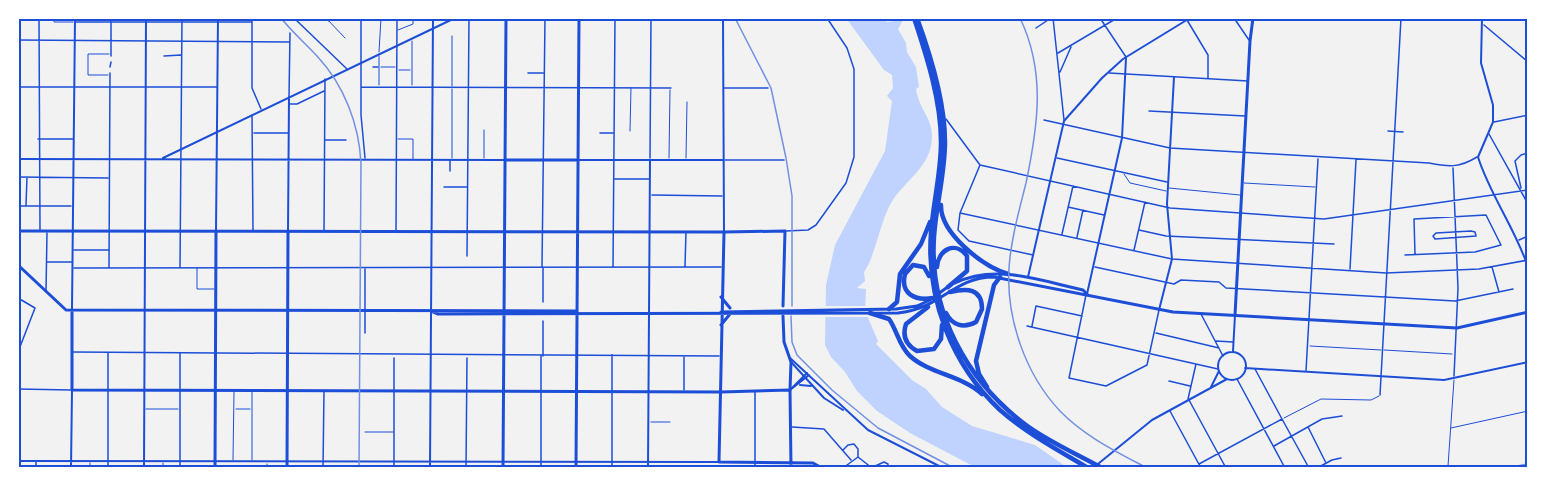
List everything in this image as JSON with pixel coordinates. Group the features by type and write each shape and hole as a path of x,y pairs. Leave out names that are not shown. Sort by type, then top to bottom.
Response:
{"highway":[{"path":"916,18 924,44 943,141 944,161 940,210 945,226 983,262 1008,274"},
{"path":"933,290 930,249 943,141"},
{"path":"944,161 934,239 937,282 940,301 950,330 968,365 992,394 1028,426 1102,468"},
{"path":"886,310 897,303 902,269 924,238 936,190"},
{"path":"937,282 940,255 949,248 960,249 967,256 968,268 949,289"},
{"path":"926,303 913,297 904,288 904,275 916,264 925,267 941,316 960,361 998,407"},
{"path":"992,394 978,370 977,355 993,288 1000,277"},
{"path":"940,301 954,323 966,326 976,322 982,309 979,296 966,289 949,289"},
{"path":"933,298 911,317 905,326 905,338 914,349 927,351 938,345 942,333 941,316"},
{"path":"870,313 889,319 910,357 966,382 1024,429 1088,468"}],"main road":[{"path":"503,468 506,18"},
{"path":"576,468 579,18"},
{"path":"1235,315 1253,18"},
{"path":"505,160 578,160"},
{"path":"18,231 785,231 783,306"},
{"path":"215,468 216,231"},
{"path":"287,468 288,231"},
{"path":"724,232 721,267 719,462 817,463 822,468"},
{"path":"18,265 66,310 431,311 438,314 504,311 886,310 926,303 949,289 974,279 1000,277 1028,278 1083,291 1087,294"},
{"path":"933,298 978,274 1008,274 1159,310 1200,314 1457,328 1528,312"},
{"path":"721,297 731,311"},
{"path":"72,310 72,390 648,390 705,392 790,390"},
{"path":"748,311 870,313 886,310"},
{"path":"720,327 731,311"},
{"path":"783,316 784,342 790,360 791,468"},
{"path":"721,380 725,388 739,391"},
{"path":"705,392 714,390 721,380"}],"street":[{"path":"39,18 40,231"},
{"path":"111,18 111,55"},
{"path":"180,268 182,18"},
{"path":"252,18 252,88 261,110"},
{"path":"294,18 347,69"},
{"path":"361,18 360,63 365,159"},
{"path":"396,232 397,18"},
{"path":"430,468 433,18"},
{"path":"160,159 453,18"},
{"path":"467,256 469,18"},
{"path":"543,303 542,160 545,18"},
{"path":"613,267 615,18"},
{"path":"648,468 651,18"},
{"path":"723,18 724,232"},
{"path":"785,231 808,230 816,225 846,183 854,157 854,72 847,48 827,18"},
{"path":"1028,278 1063,123 1060,73 1052,18 1036,28"},
{"path":"1100,18 1126,57 1122,138 1069,378 1106,387 1147,365 1172,259 1167,190 1174,77"},
{"path":"1057,54 1117,18"},
{"path":"1234,18 1250,41"},
{"path":"1380,395 1401,18"},
{"path":"1044,120 1170,148 1392,161 1453,167 1478,157 1493,122 1492,102 1481,63 1484,25 1482,18"},
{"path":"1063,123 1108,73 1126,57 1188,19 1208,55 1208,79"},
{"path":"72,310 75,20 252,22"},
{"path":"144,468 146,20"},
{"path":"216,231 218,20"},
{"path":"294,27 298,23"},
{"path":"1484,25 1528,62"},
{"path":"288,231 290,33"},
{"path":"18,40 289,42"},
{"path":"1060,73 1071,47"},
{"path":"164,56 182,55"},
{"path":"110,67 111,62"},
{"path":"373,67 378,67"},
{"path":"528,73 544,73"},
{"path":"1108,73 1248,81"},
{"path":"108,268 110,74"},
{"path":"324,231 325,79"},
{"path":"18,87 217,87"},
{"path":"361,87 671,88"},
{"path":"724,88 768,88"},
{"path":"289,104 297,104 325,90"},
{"path":"940,110 980,165 1167,207 1335,219 1389,209 1528,190"},
{"path":"1149,111 1246,116"},
{"path":"252,114 253,231"},
{"path":"1493,122 1528,115"},
{"path":"1388,131 1402,132"},
{"path":"253,133 289,134"},
{"path":"600,133 614,133"},
{"path":"1489,133 1528,204"},
{"path":"38,139 74,139"},
{"path":"325,140 346,140"},
{"path":"1521,191 1515,161 1521,154 1528,153"},
{"path":"1055,157 1168,183"},
{"path":"1478,157 1518,240 1528,267"},
{"path":"1306,371 1318,158"},
{"path":"18,159 505,160"},
{"path":"1350,270 1357,159"},
{"path":"450,171 451,160"},
{"path":"578,160 784,160"},
{"path":"980,165 960,213 958,230 969,241 1033,255"},
{"path":"1453,167 1458,301 1454,378"},
{"path":"18,177 109,178"},
{"path":"26,206 27,177"},
{"path":"614,179 650,179"},
{"path":"1062,235 1073,186"},
{"path":"444,187 468,187"},
{"path":"650,195 723,196"},
{"path":"1134,251 1145,202"},
{"path":"18,206 73,206"},
{"path":"1068,207 1104,215"},
{"path":"1076,238 1083,210"},
{"path":"960,213 1172,259 1386,273 1457,270 1527,260"},
{"path":"1405,255 1457,253 1501,245 1486,215 1414,219 1415,254"},
{"path":"46,292 47,231"},
{"path":"1138,231 1170,235 1334,244"},
{"path":"685,267 686,232"},
{"path":"1456,232 1475,232 1477,234 1475,237 1435,239 1433,236 1436,233 1456,232"},
{"path":"1518,240 1528,236"},
{"path":"73,250 109,250"},
{"path":"46,262 73,262"},
{"path":"1093,266 1166,283 1174,284 1181,280 1219,282 1226,288 1311,294 1458,301 1513,289"},
{"path":"1492,266 1499,292"},
{"path":"365,267 365,333"},
{"path":"73,268 721,267"},
{"path":"18,298 35,308 18,352"},
{"path":"1032,327 1036,306 1082,316"},
{"path":"1200,314 1223,356 1219,370 1208,389"},
{"path":"1233,353 1235,315"},
{"path":"541,468 543,321"},
{"path":"1027,326 1219,370 1227,379"},
{"path":"1154,333 1219,348"},
{"path":"1216,341 1234,342"},
{"path":"72,352 387,356 721,356"},
{"path":"108,353 108,468"},
{"path":"180,353 180,468"},
{"path":"1223,356 1233,353 1241,357 1245,368"},
{"path":"684,355 684,391"},
{"path":"394,356 394,468"},
{"path":"466,356 466,468"},
{"path":"612,356 612,468"},
{"path":"790,360 873,433 941,468"},
{"path":"790,360 813,387 837,408 846,411"},
{"path":"1245,368 1454,378 1528,362"},
{"path":"1196,364 1188,399 1226,468"},
{"path":"1237,379 1245,368"},
{"path":"1254,368 1309,468"},
{"path":"790,390 808,374"},
{"path":"790,390 800,385 805,377"},
{"path":"1093,468 1152,420 1227,379 1237,379"},
{"path":"1237,379 1285,468"},
{"path":"1169,381 1191,386"},
{"path":"800,385 813,387"},
{"path":"18,389 72,390 72,468"},
{"path":"323,468 324,390"},
{"path":"755,390 755,468"},
{"path":"1170,410 1201,468"},
{"path":"1273,446 1329,416 1342,416"},
{"path":"1199,464 1282,419"},
{"path":"791,427 824,429 851,460"},
{"path":"1308,427 1326,463"},
{"path":"843,451 848,445 854,444 858,449 858,457"},
{"path":"843,468 858,457"},
{"path":"858,457 872,468 884,462 888,464 887,468"},
{"path":"1317,468 1341,458"},
{"path":"18,461 215,461 233,464 252,462 719,462 719,468"},
{"path":"36,461 36,468"},
{"path":"630,462 630,468"},
{"path":"684,462 684,468"}],"lane":[{"path":"54,18 54,22 75,20"},
{"path":"379,87 381,18"},
{"path":"397,31 413,24 413,18"},
{"path":"328,19 345,38"},
{"path":"451,160 452,36"},
{"path":"412,38 412,87"},
{"path":"110,74 88,75 88,54 111,55"},
{"path":"378,67 412,70"},
{"path":"630,88 630,131"},
{"path":"669,160 671,88"},
{"path":"686,160 687,102"},
{"path":"484,130 484,159"},
{"path":"396,139 413,139 413,159"},
{"path":"1123,172 1130,183 1167,190 1241,195"},
{"path":"1242,183 1316,187"},
{"path":"197,268 197,289 216,289"},
{"path":"1308,346 1455,354"},
{"path":"1448,466 1454,378"},
{"path":"233,464 234,390"},
{"path":"251,466 252,390"},
{"path":"1282,419 1322,399 1371,400 1380,395"},
{"path":"144,409 180,409"},
{"path":"234,409 252,409"},
{"path":"1451,429 1528,411"},
{"path":"648,422 670,422"},
{"path":"365,432 393,432"},
{"path":"90,461 90,468"},
{"path":"163,461 163,468"},
{"path":"196,461 196,468"},
{"path":"267,462 267,468"},
{"path":"345,462 345,468"}],"water":[{"path":"846,18 883,18 887,22 903,20 898,29 916,67 919,87 916,89 932,131 927,157 891,203 864,272 865,281 857,288 866,289 865,311 878,341 876,344 912,380 926,389 942,407 972,426 1035,445 1068,468 979,468 969,464 910,433 877,411 857,391 845,372 831,357 825,345 826,285 835,245 885,151 892,101 887,96 893,88 892,75 884,70"}],"pier":[{"path":"822,306 869,306 868,310 873,317 822,317"}],"railway":[{"path":"281,18 327,67 335,79 348,106 360,148 359,468"},
{"path":"735,18 771,88 786,158 792,196 792,306"},
{"path":"1020,18 1034,59 1037,99 1034,141 1009,268 1011,306 1020,344 1037,380 1069,420 1090,436 1147,468"},
{"path":"791,316 792,342 797,355 832,390 878,428 954,468"},
{"path":"1507,468 1528,464"}]}
